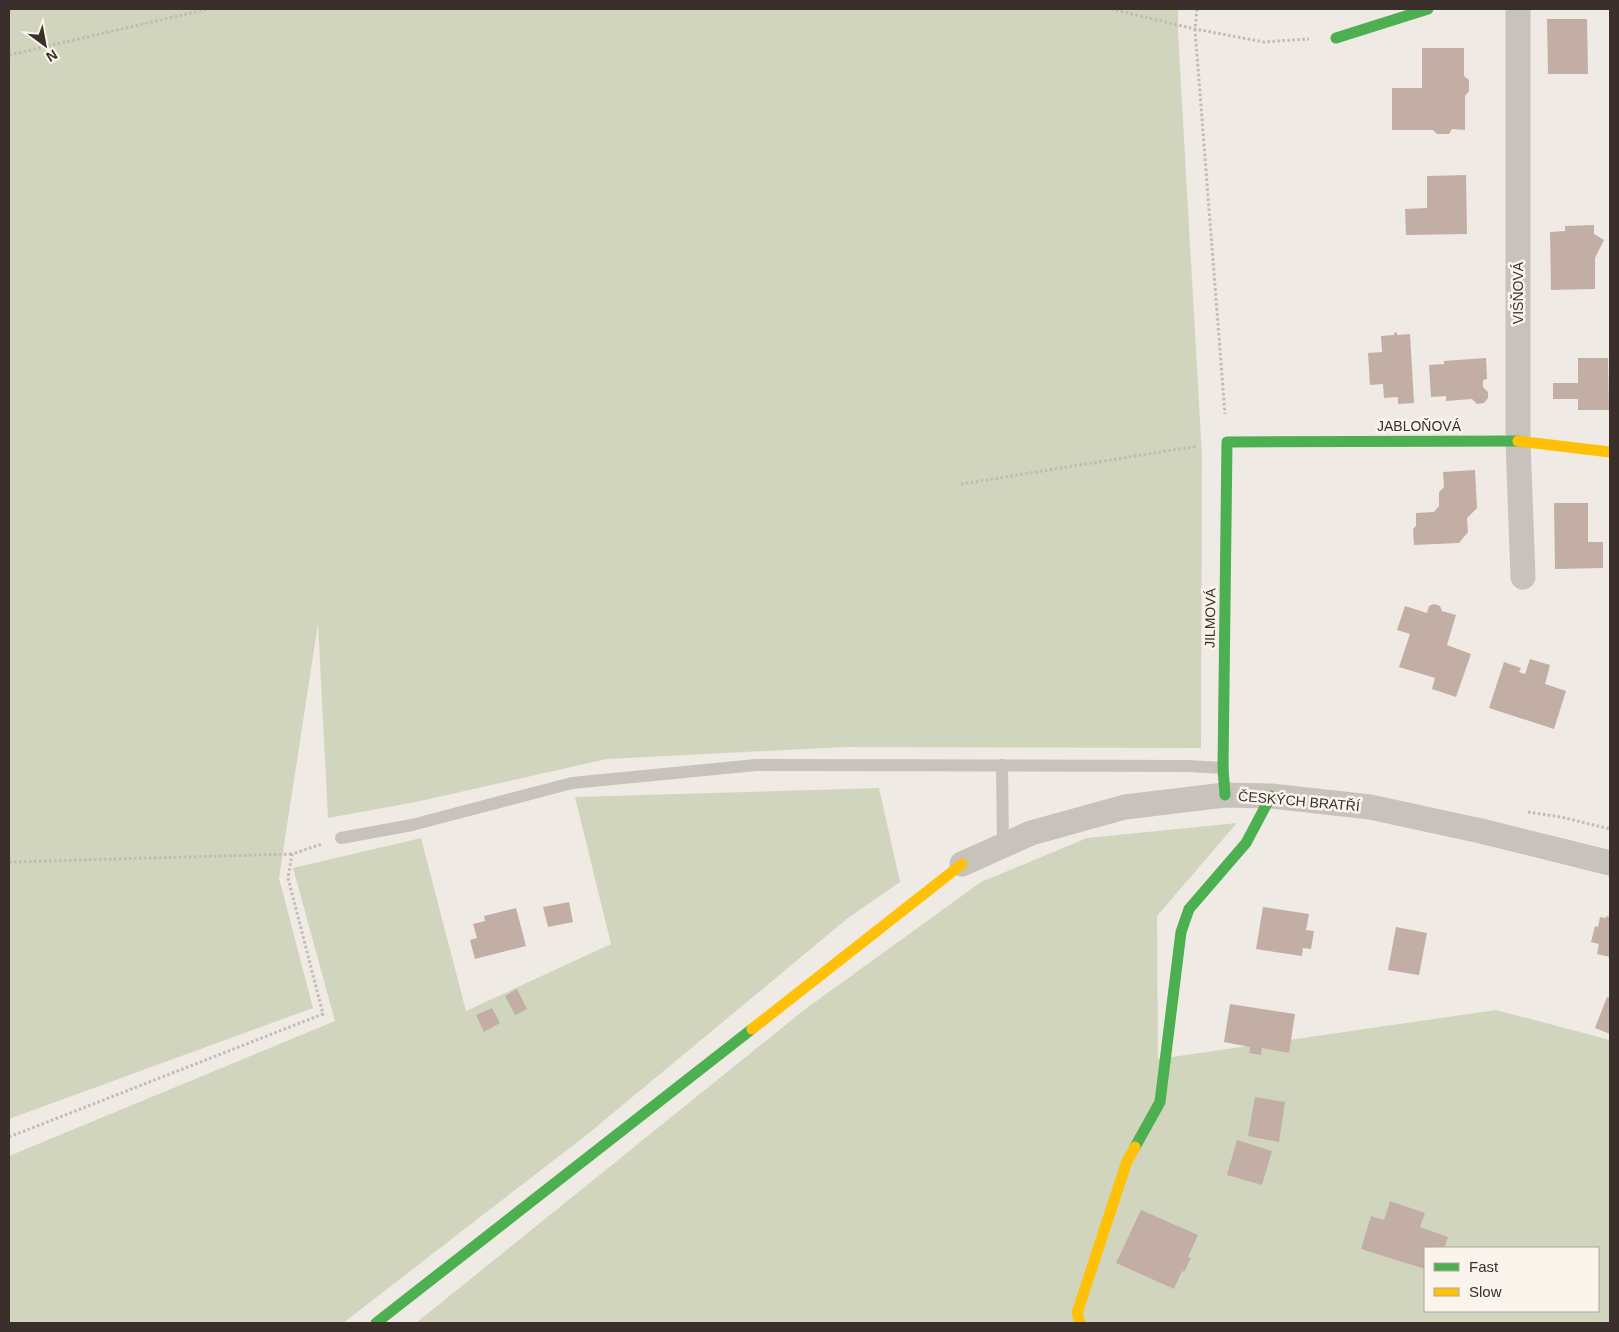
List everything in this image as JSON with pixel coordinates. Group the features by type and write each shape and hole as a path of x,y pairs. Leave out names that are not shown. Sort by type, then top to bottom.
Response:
{"street":[{"path":"1336,38 1428,9"},
{"name":"VIŠŇOVÁ","path":"1518,9 1518,441 1523,577"},
{"name":"JABLOŇOVÁ","path":"1227,442 1518,441 1610,452"},
{"name":"JILMOVÁ","path":"1225,795 1223,768 1227,442"},
{"name":"ČESKÝCH BRATŘÍ","path":"962,864 1031,833 1125,807 1225,795 1271,796 1370,807 1481,831 1610,863"},
{"path":"1080,1323 1077,1314 1127,1161 1160,1102 1181,932 1190,909 1246,843 1271,796"},
{"path":"376,1323 962,864"}],"lane":[{"path":"341,838 412,825 572,783 756,764 1188,766 1223,768"},
{"path":"1002,765 1003,846"}],"path":[{"path":"9,55 208,9"},
{"path":"1111,9 1195,30 1264,42 1336,38"},
{"path":"961,484 1227,442 1195,30 1197,9"},
{"path":"9,862 292,854 341,838"},
{"path":"9,1137 323,1014 288,878 292,854"}],"green space":[{"path":"9,9 1178,9 1202,456 1201,748 844,747 607,759 416,802 328,818 318,624 279,878 313,1008 9,1119"},
{"path":"879,788 900,882 848,918 589,1133 343,1323 9,1323 9,1156 335,1021 293,868 421,838 466,1011 611,944 575,797"},
{"path":"1237,823 1157,916 1158,1059 1496,1010 1610,1040 1610,1323 416,1323 804,1010 981,882 1087,838"}],"building":[{"path":"1547,19 1587,19 1588,74 1548,74"},
{"path":"1422,48 1464,48 1464,76 1469,80 1469,91 1465,96 1465,130 1452,129 1449,134 1437,134 1433,130 1392,130 1392,88 1422,88"},
{"path":"1466,175 1467,234 1406,235 1405,209 1427,208 1427,176"},
{"path":"1594,225 1594,234 1604,240 1595,258 1595,289 1551,290 1550,232 1565,231 1565,226"},
{"path":"1397,332 1397,335 1410,334 1414,403 1398,404 1398,397 1384,398 1383,384 1370,385 1368,353 1382,352 1381,336 1394,335"},
{"path":"1486,358 1487,379 1483,380 1483,387 1488,392 1488,398 1484,403 1477,404 1472,399 1446,401 1446,396 1431,397 1429,365 1444,364 1444,361"},
{"path":"1578,358 1608,358 1609,410 1578,410 1578,399 1553,399 1553,383 1578,383"},
{"path":"1475,470 1477,508 1467,518 1468,532 1459,543 1414,545 1413,529 1416,526 1416,513 1434,512 1439,506 1439,492 1444,487 1443,472"},
{"path":"1554,503 1588,503 1588,542 1603,542 1603,568 1555,569"},
{"path":"1434,604 1440,606 1442,611 1456,615 1447,645 1471,654 1456,697 1432,689 1435,678 1399,667 1410,634 1397,630 1405,606 1427,613 1429,606"},
{"path":"1530,659 1550,665 1545,684 1566,691 1554,729 1489,708 1504,662 1521,668 1519,672 1525,674"},
{"path":"569,902 573,922 548,927 543,907"},
{"path":"1263,907 1309,914 1306,930 1314,931 1311,949 1303,948 1302,956 1256,949"},
{"path":"516,908 526,946 475,959 470,940 477,938 473,924 485,921 484,916"},
{"path":"1606,916 1610,917 1610,957 1597,954 1599,944 1591,942 1595,926 1598,927 1600,917 1606,918"},
{"path":"1396,927 1427,933 1419,975 1388,970"},
{"path":"517,989 527,1009 515,1015 505,996"},
{"path":"1607,997 1610,998 1610,1034 1595,1028"},
{"path":"1230,1004 1295,1014 1289,1053 1262,1048 1261,1055 1249,1053 1250,1047 1224,1042"},
{"path":"492,1008 500,1023 484,1032 476,1015"},
{"path":"1255,1097 1285,1102 1279,1142 1248,1136"},
{"path":"1237,1140 1272,1151 1262,1185 1227,1175"},
{"path":"1390,1201 1425,1213 1420,1227 1448,1237 1444,1247 1424,1247 1424,1269 1361,1249 1371,1216 1384,1220"},
{"path":"1141,1210 1198,1235 1188,1257 1191,1258 1184,1272 1182,1271 1174,1289 1116,1263"}],"traffic: fast":[{"path":"1336,38 1428,9"},
{"path":"1225,795 1223,768 1227,442 1518,441"},
{"path":"1135,1147 1160,1102 1181,932 1189,909 1246,843 1271,796"},
{"path":"376,1323 752,1029"}],"traffic: slow":[{"path":"1518,441 1610,452"},
{"path":"752,1029 962,864"},
{"path":"1080,1323 1077,1313 1127,1161 1135,1147"}]}
